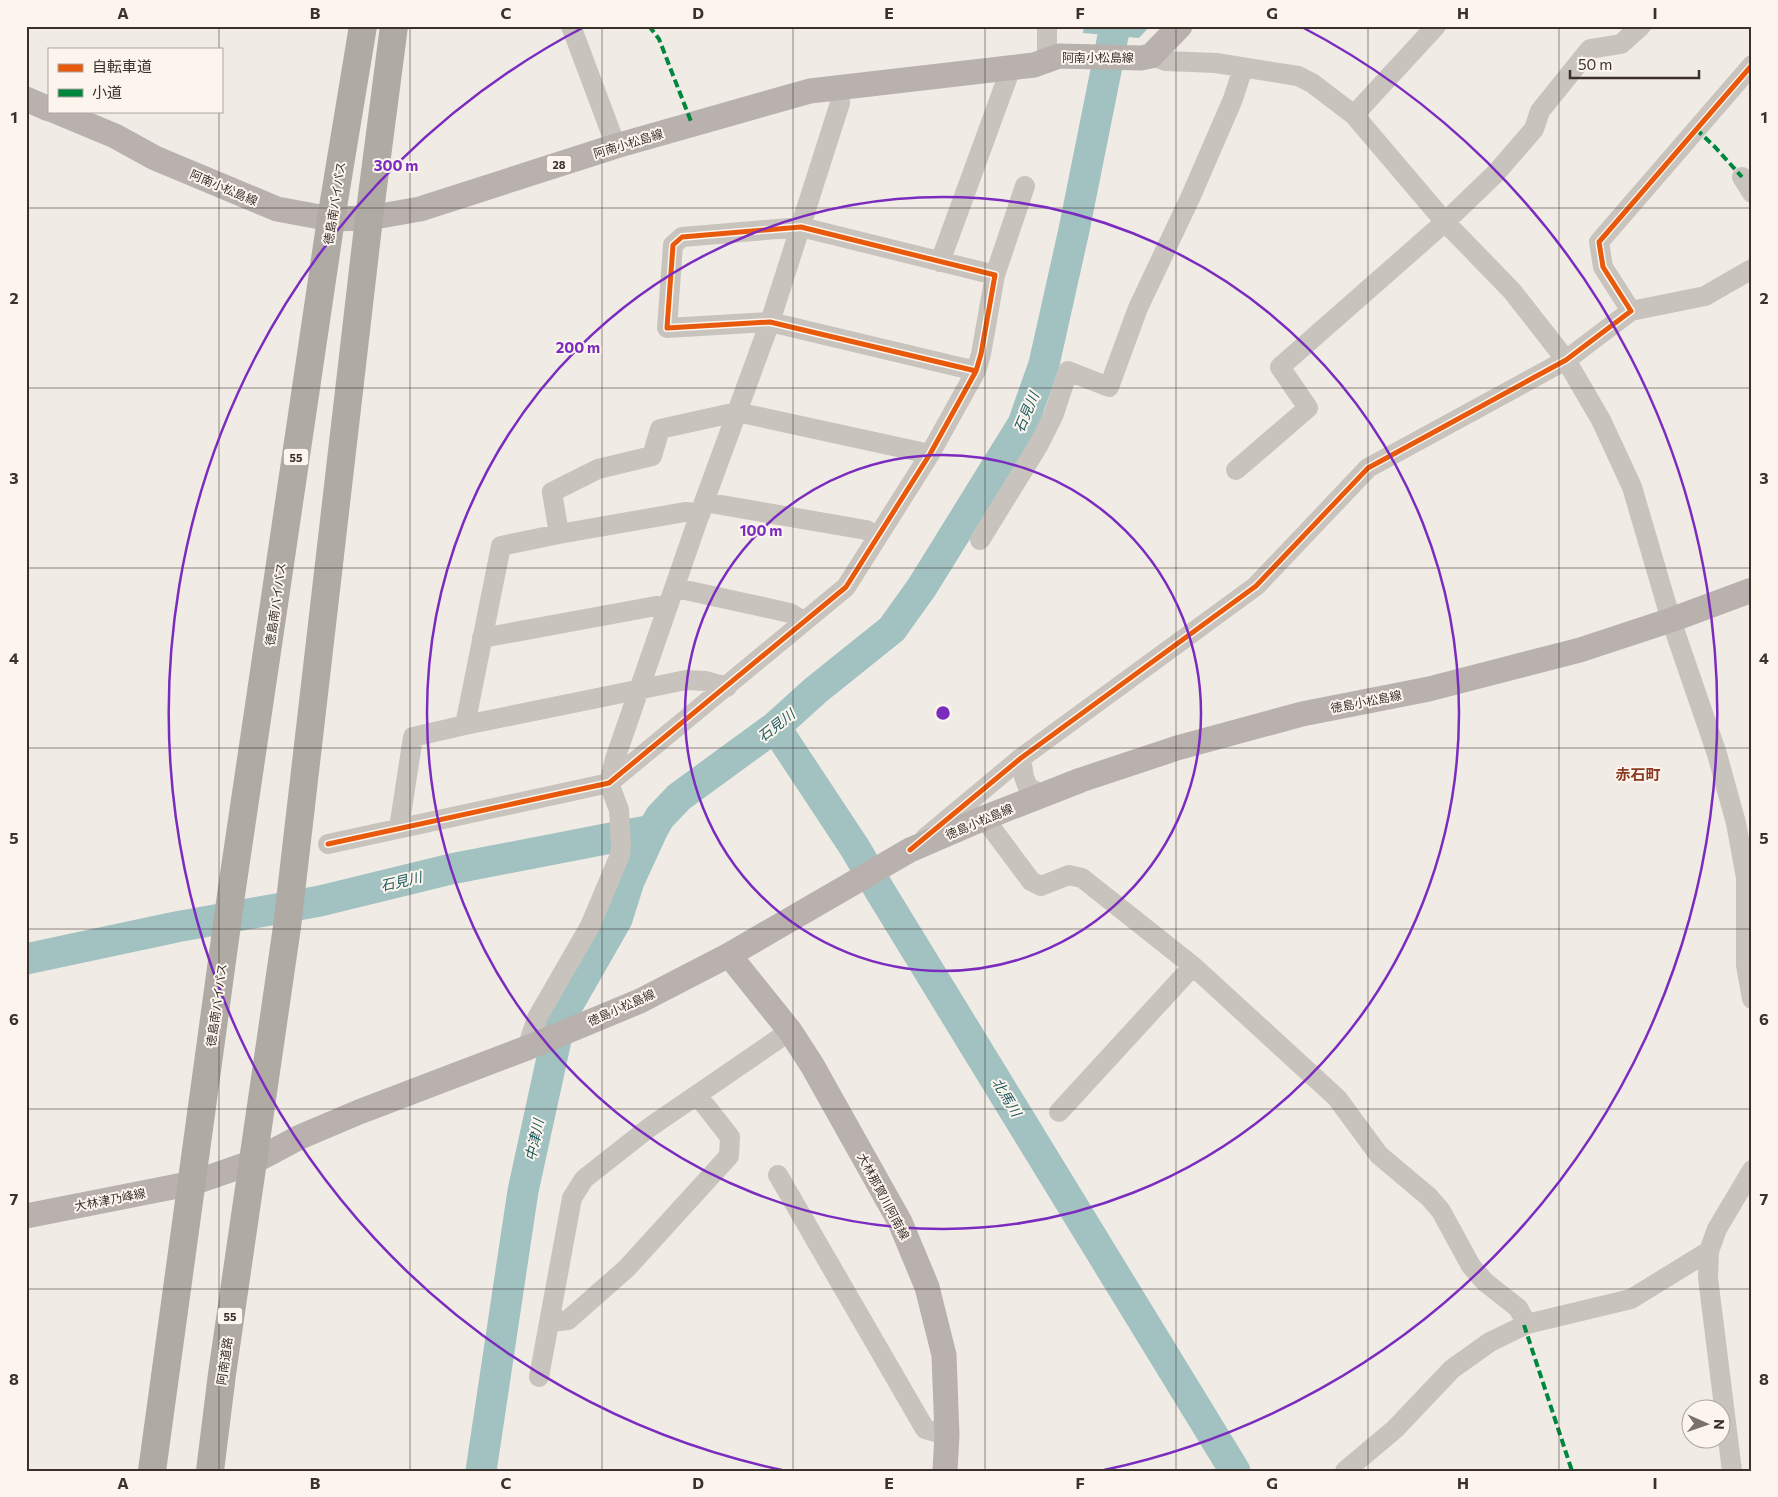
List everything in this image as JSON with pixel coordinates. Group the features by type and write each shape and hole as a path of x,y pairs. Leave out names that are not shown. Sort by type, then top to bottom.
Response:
{"highway":[{"name":"徳島南バイパス","path":"193,1183 232,888 331,219 363,26"},
{"name":"55","path":"253,1162 287,927 369,218 394,26"},
{"name":"阿南道路","path":"210,1471 253,1162"},
{"name":"55","path":"152,1471 193,1183"}],"main road":[{"name":"阿南小松島線","path":"57,112 116,136 155,158 277,208 331,219 369,218 420,209 616,146 810,91 1034,65 1059,56 1146,57 1180,26"},
{"path":"26,99 48,109"},
{"name":"徳島小松島線","path":"193,1183 253,1162 300,1137 359,1112 537,1044 640,1001 729,955 910,850 984,818 1081,780 1177,748 1302,714 1429,689 1580,650 1672,620 1752,590"},
{"name":"大林那賀川阿南線","path":"729,955 790,1030 900,1222 927,1287 944,1355 947,1435 945,1471"},
{"name":"大林津乃峰線","path":"26,1216 193,1183"}],"street":[{"path":"571,26 616,146"},
{"path":"1047,26 1047,60"},
{"path":"1354,115 1436,26"},
{"path":"1236,470 1308,408 1280,367 1445,222 1496,173 1534,129 1540,111 1590,49 1621,44 1641,26"},
{"path":"1146,57 1166,61 1216,63 1298,76 1312,83 1354,115 1445,222 1512,291 1566,360 1601,420 1632,487 1672,620 1717,754 1736,823 1746,878 1746,965 1752,998"},
{"path":"1631,311 1603,267 1599,242 1752,65"},
{"path":"940,262 1008,76 1008,68"},
{"path":"980,540 1046,430 1054,414 1068,371 1109,387 1138,308 1192,196 1233,99 1243,68"},
{"path":"537,1044 537,1018 590,926 620,855 618,810 609,783 638,691 770,322 840,103 839,87"},
{"path":"328,844 609,783 846,587 930,454 976,371 981,354 995,275 1024,186"},
{"path":"976,371 770,322 667,328 673,245 682,237 801,227 995,275"},
{"path":"910,850 1022,758 1256,586 1368,468 1566,360 1631,311 1705,296 1752,269"},
{"path":"559,534 552,492 598,469 652,456 660,429 737,412 930,454"},
{"path":"465,725 501,546 702,508 866,530 878,536"},
{"path":"482,638 656,606 672,597 790,613 803,621"},
{"path":"399,828 413,737 686,680 705,681 727,687"},
{"path":"1022,758 1024,777 1028,787 1042,795"},
{"path":"984,818 1031,881 1041,886 1069,875 1082,878 1193,966 1337,1098 1379,1155 1429,1197 1441,1211 1471,1266 1484,1282 1518,1308 1527,1324"},
{"path":"1059,1112 1193,966"},
{"path":"539,1377 572,1198 584,1179 650,1127 790,1030"},
{"path":"550,1322 568,1320 627,1268 729,1156 730,1137 697,1095"},
{"path":"1732,1471 1708,1278 1709,1251 1717,1229 1752,1170"},
{"path":"778,1176 925,1429 947,1435"},
{"path":"1345,1471 1395,1429 1452,1369 1490,1342 1527,1324 1631,1299 1709,1251"}],"water":[{"path":"1084,26 1150,26 1139,38 1083,33"}],"waterway":[{"name":"石見川","path":"481,1471 523,1191 561,1017 617,919 629,881 660,817 679,797 775,727 816,690 892,629 922,587 1023,424 1044,364 1074,230 1114,31 1118,26"},
{"name":"北馬川","path":"775,727 855,848 1235,1471"},
{"name":"石見川","path":"26,959 176,927 320,901 451,869 652,830"}],"marked path":[{"path":"649,26 659,39 692,124"},
{"path":"1696,129 1742,177"},
{"path":"1524,1325 1572,1471"}],"cycle path":[{"path":"910,850 1021,758 1256,586 1368,468 1566,360 1631,311 1603,267 1599,242 1752,65"},
{"path":"328,844 609,783 846,587 930,454 976,371 981,354 995,275 801,227 682,237 673,245 667,328 770,322 976,371"}],"district":[{"name":"赤石町","path":"1638,774"}],"water label":[{"name":"中津川","path":"534,1140"}]}
